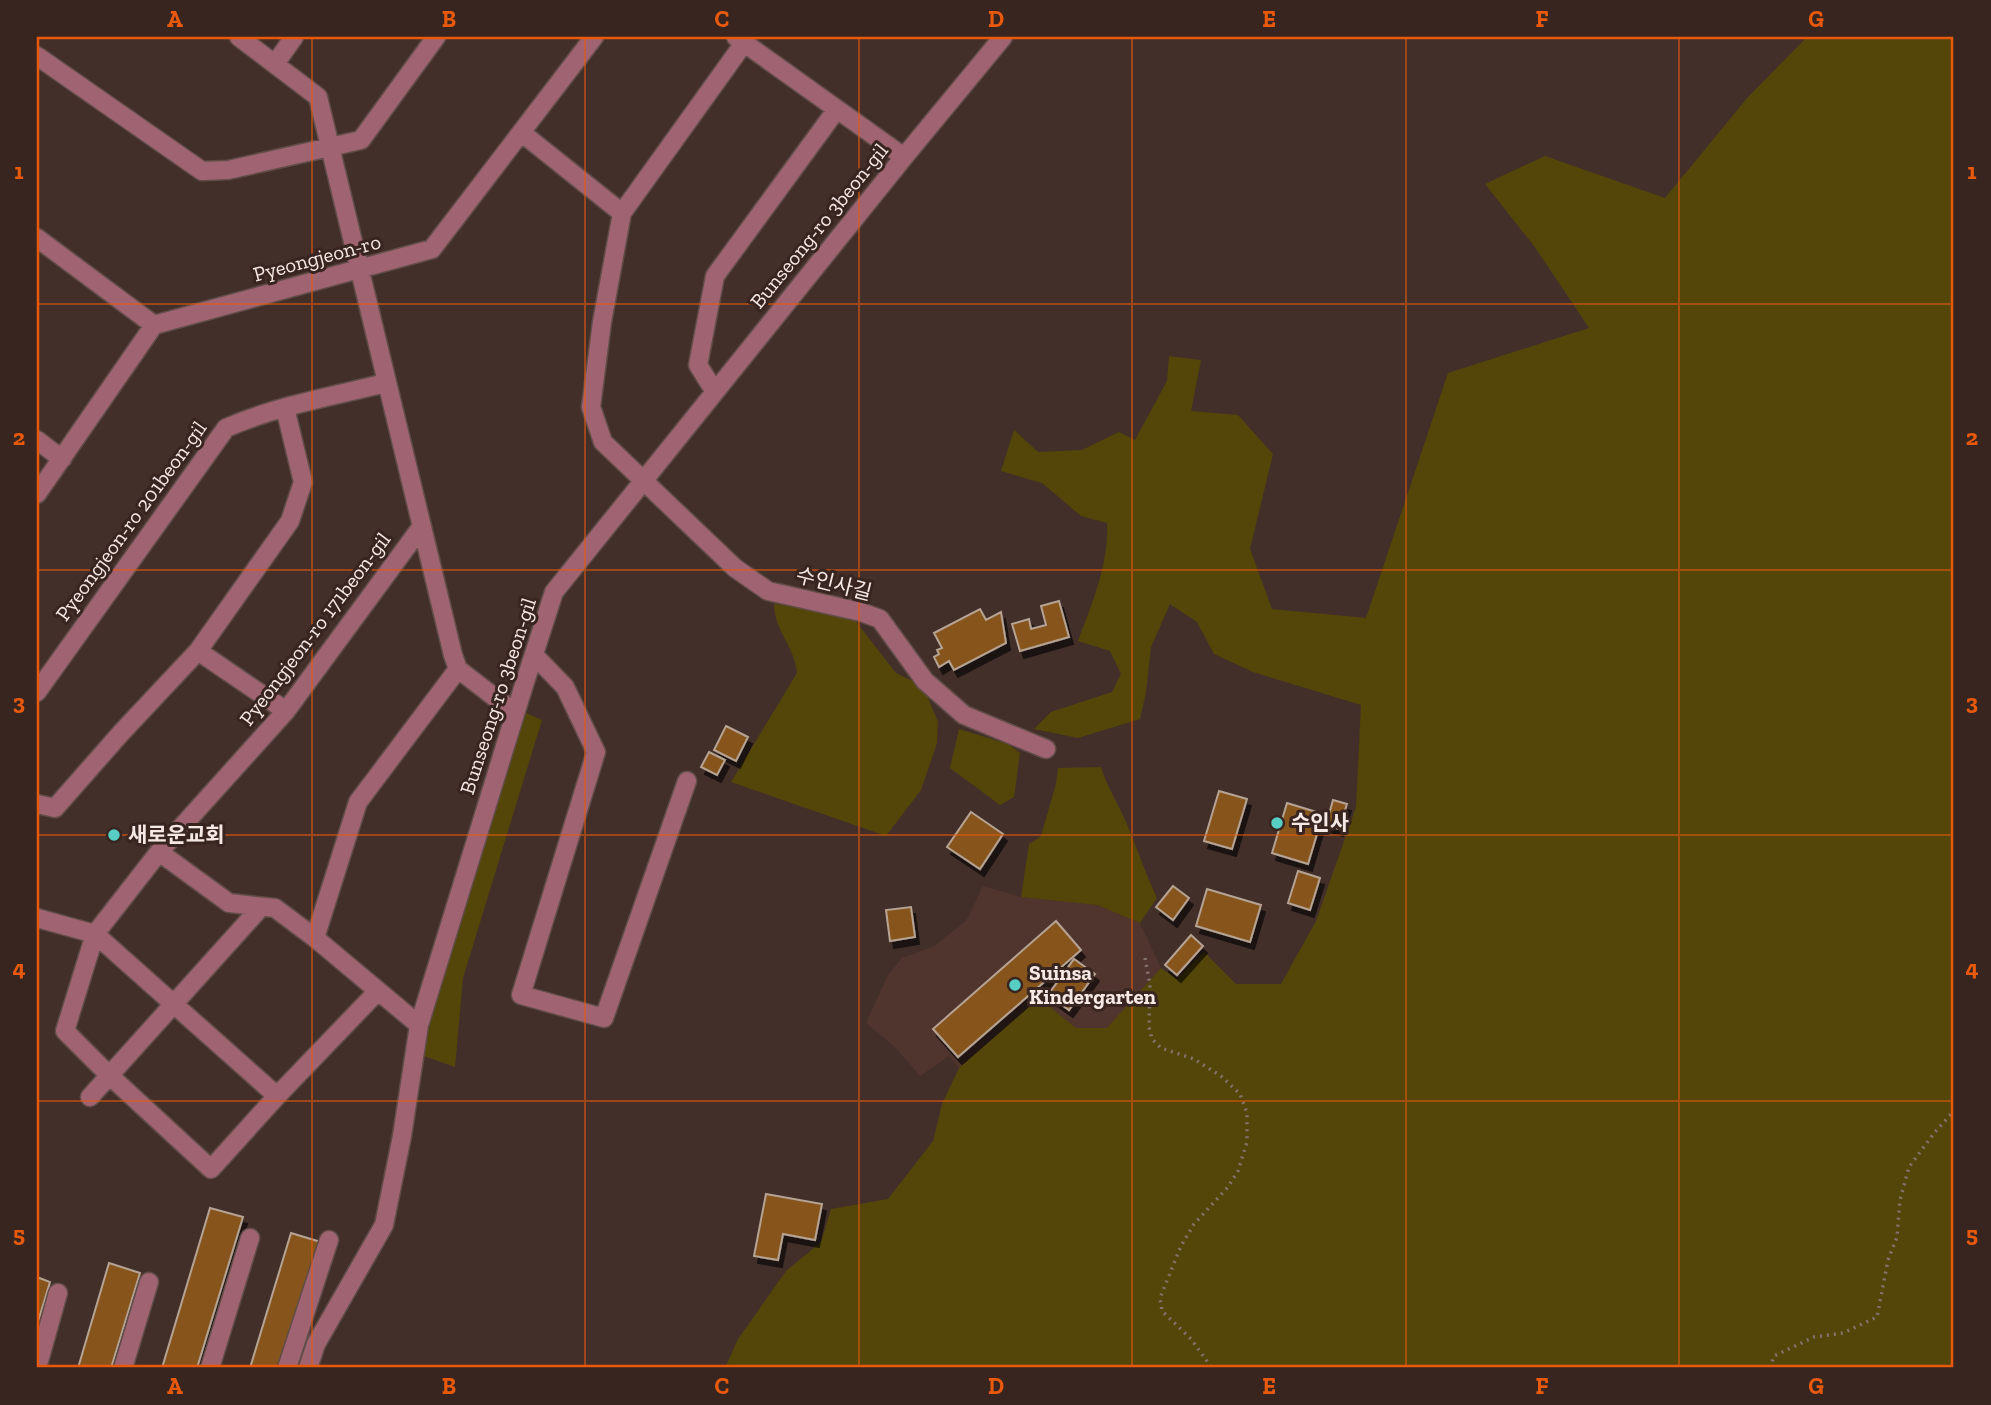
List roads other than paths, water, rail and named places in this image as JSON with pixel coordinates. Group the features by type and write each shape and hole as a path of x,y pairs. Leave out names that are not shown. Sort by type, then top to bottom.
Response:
{"street":[{"name":"Pyeongjeon-ro 171beon-gil","path":"239,37 318,97 458,668"},
{"path":"275,64 294,37"},
{"path":"37,56 202,171 228,170 361,140 436,37"},
{"name":"Pyeongjeon-ro","path":"154,325 432,249 594,37"},
{"name":"Bunseong-ro 3beon-gil","path":"308,1368 316,1343 384,1224 402,1136 419,1025 554,592 1003,37"},
{"path":"522,133 622,213 740,40 904,157"},
{"path":"715,392 698,365 715,276 837,109"},
{"name":"수인사길","path":"622,213 602,322 592,407 603,442 735,568 768,592 861,612 880,619 925,681 964,715 1046,749"},
{"path":"37,238 154,325 37,494"},
{"path":"37,804 55,808 198,650 290,522 303,482 285,408 386,383"},
{"name":"Pyeongjeon-ro 201beon-gil","path":"37,692 226,428 285,408"},
{"path":"37,440 62,459"},
{"name":"Pyeongjeon-ro 171beon-gil","path":"159,852 286,711 422,526"},
{"path":"198,650 286,711"},
{"path":"534,655 565,687 596,752 521,995 604,1018 687,781"},
{"path":"315,938 358,802 458,668 515,713"},
{"path":"377,992 211,1169 65,1031 95,934 159,852 229,903 275,908 419,1025"},
{"path":"90,1097 261,906"},
{"path":"37,918 95,934 277,1096"},
{"path":"210,1368 250,1238"},
{"path":"287,1368 329,1240"},
{"path":"123,1368 149,1282"},
{"path":"37,1368 58,1293"}],"place":[{"name":"수인사","path":"1277,823"},
{"name":"새로운교회","path":"114,835"},
{"name":"Suinsa Kindergarten","path":"1015,985"}]}
